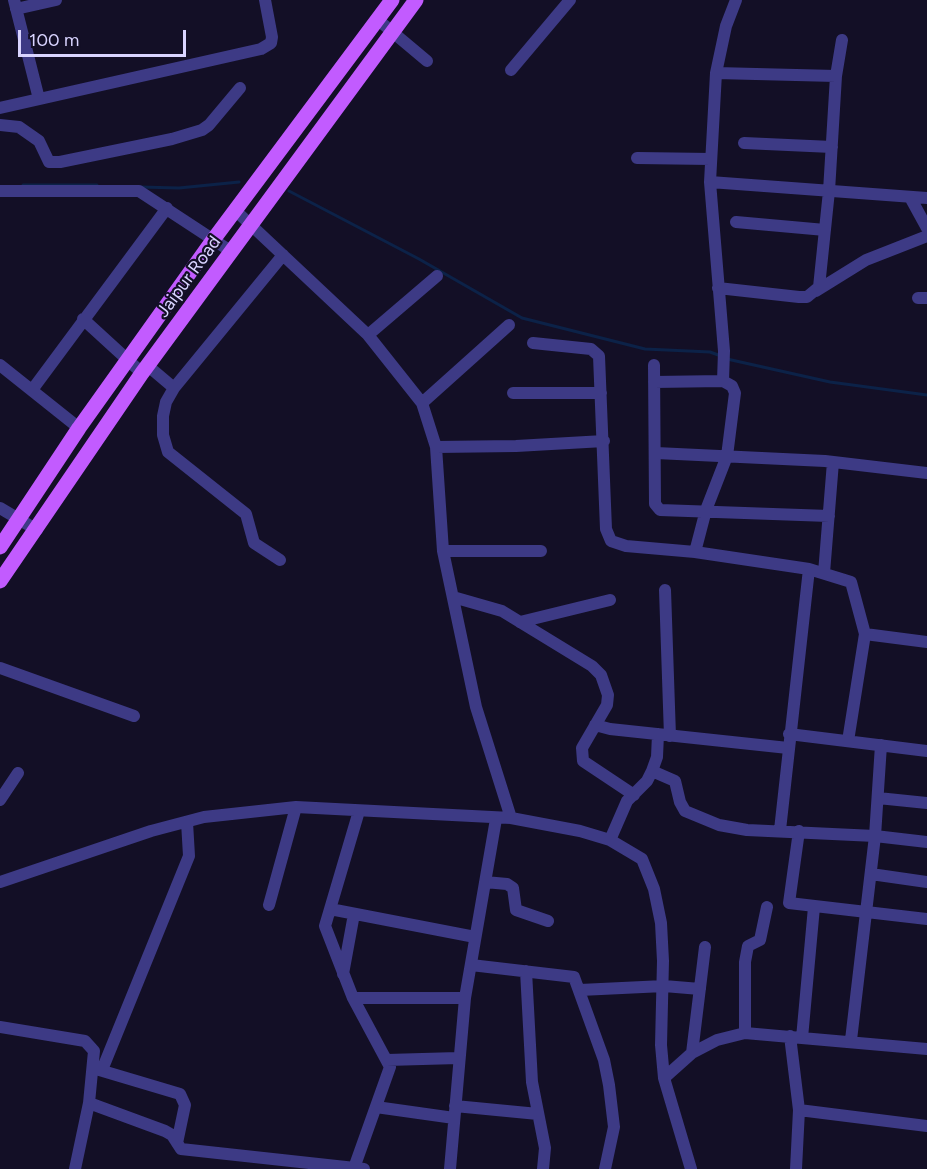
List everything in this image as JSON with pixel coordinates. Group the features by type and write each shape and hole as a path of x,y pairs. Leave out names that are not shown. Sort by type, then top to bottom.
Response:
{"main road":[{"name":"Jaipur Road","path":"0,548 79,428 213,240 392,0"},
{"name":"Jaipur Road","path":"0,581 145,370 416,0"}],"street":[{"path":"39,99 15,5 56,0"},
{"path":"0,108 261,49 271,43 273,37 265,0"},
{"path":"511,70 570,0"},
{"path":"723,381 724,351 710,182 716,73 726,26 736,0"},
{"path":"377,19 427,61"},
{"path":"814,292 819,287 829,191 836,76 842,40"},
{"path":"716,73 836,76"},
{"path":"0,125 19,127 39,141 49,162 60,162 172,139 202,130 209,125 240,88"},
{"path":"744,143 832,147"},
{"path":"637,158 711,159"},
{"path":"710,182 927,198"},
{"path":"0,191 139,191 232,252"},
{"path":"910,197 927,228"},
{"path":"32,390 167,208"},
{"path":"236,211 368,335 422,403 436,447 452,551 453,597 476,707 511,818"},
{"path":"736,222 825,231"},
{"path":"718,288 799,297 814,292 866,260 927,236"},
{"path":"280,560 254,543 246,514 168,452 163,435 163,416 166,402 174,388 283,255"},
{"path":"368,335 437,276"},
{"path":"83,319 128,360 174,388"},
{"path":"422,403 509,326"},
{"path":"533,343 596,351 599,356 606,529 612,541 626,546 694,552 809,569 851,582 865,634 848,741"},
{"path":"0,365 79,428"},
{"path":"654,365 655,504 660,510 829,516"},
{"path":"654,382 723,381 732,386 735,393 727,456 706,510 694,552"},
{"path":"513,393 601,393"},
{"path":"436,447 516,446 604,441"},
{"path":"656,453 833,462 927,473"},
{"path":"824,573 833,462"},
{"path":"0,508 37,530"},
{"path":"452,551 541,551"},
{"path":"780,830 809,569"},
{"path":"610,840 627,801 652,771 664,735 666,590"},
{"path":"453,597 502,611 592,666 601,675 608,695 607,705 582,748 583,761 634,795"},
{"path":"520,622 610,600"},
{"path":"865,634 927,642"},
{"path":"0,668 134,716"},
{"path":"595,725 788,748"},
{"path":"789,734 927,751"},
{"path":"850,1040 875,836 881,745"},
{"path":"652,771 675,781 682,807 690,814 738,828 875,836 927,842"},
{"path":"0,800 18,773"},
{"path":"878,798 927,803"},
{"path":"270,905 296,807"},
{"path":"0,882 222,813 296,807 511,818 580,831 610,840 642,859 654,889 661,923 664,986 661,1045 664,1078 691,1169"},
{"path":"354,1168 389,1074 387,1060 353,998 326,935 325,926 359,811"},
{"path":"450,1169 465,998 496,819"},
{"path":"75,1169 97,1069 189,856 187,822"},
{"path":"799,831 789,903 927,919"},
{"path":"871,874 927,882"},
{"path":"485,882 507,884 513,888 516,910 548,921"},
{"path":"745,1033 745,962 748,946 760,940 766,907"},
{"path":"796,1169 799,1110 796,1037 814,907"},
{"path":"330,909 475,937"},
{"path":"343,974 354,914"},
{"path":"692,1053 705,947"},
{"path":"471,965 574,977 604,1060 612,1109 614,1127 605,1169"},
{"path":"526,971 532,1082 545,1149 543,1169"},
{"path":"580,990 664,986 700,989"},
{"path":"353,998 465,998"},
{"path":"0,1026 85,1041 94,1051 97,1069"},
{"path":"664,1078 692,1053 717,1040 745,1033 850,1040 927,1049"},
{"path":"387,1060 458,1059"},
{"path":"97,1069 180,1094 185,1105 177,1143"},
{"path":"89,1103 165,1131 172,1135 181,1149 188,1152 364,1169"},
{"path":"376,1107 538,1114"},
{"path":"799,1110 927,1126"}],"waterway":[{"path":"140,187 179,188 239,182"},
{"path":"23,185 97,185"},
{"path":"289,191 419,259 522,318 645,349 710,352 721,356"},
{"path":"727,359 830,382 927,395"}]}
